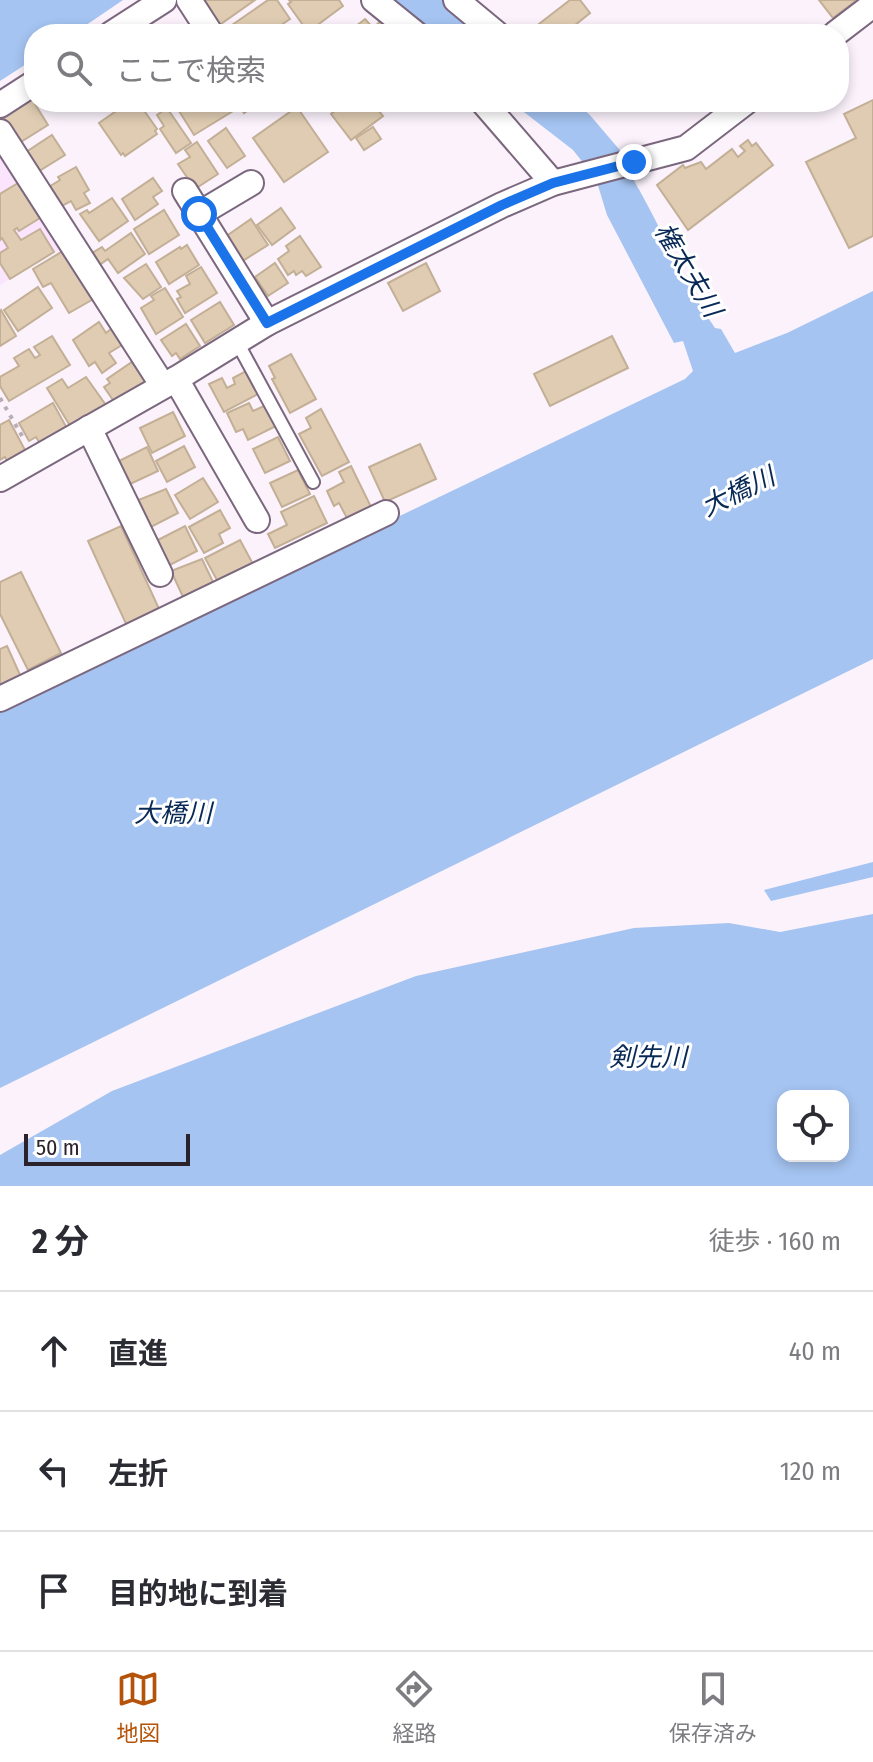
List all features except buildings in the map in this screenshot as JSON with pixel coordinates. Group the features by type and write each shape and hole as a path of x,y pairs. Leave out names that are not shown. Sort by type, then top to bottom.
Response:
{"street":[{"path":"127,24 164,0"},
{"path":"189,0 205,24"},
{"path":"374,0 404,24"},
{"path":"456,0 485,24"},
{"path":"848,24 873,5"},
{"path":"0,105 24,89"},
{"path":"494,112 565,180"},
{"path":"0,479 267,323 502,205 565,180 686,148 733,112"},
{"path":"0,132 170,382 257,520"},
{"path":"199,214 251,183"},
{"path":"185,191 267,323"},
{"path":"89,428 160,574"},
{"path":"0,699 386,513"}],"lane":[{"path":"237,342 313,482"}],"path":[{"path":"0,398 35,459"}],"shaded area":[{"path":"0,140 64,247 0,285"}],"water":[{"path":"0,0 123,0 88,24 24,24 24,65 0,81"},
{"path":"384,0 447,0 476,24 415,24"},
{"name":"大橋川","path":"524,112 589,114 624,155 619,156 689,286 735,353 787,333 873,291 873,659 0,1088 0,708 685,379 693,371 683,341 674,343 607,215 596,179 573,150"},
{"path":"873,862 873,877 771,901 764,890"},
{"name":"剣先川","path":"873,914 873,1186 0,1186 0,1155 112,1091 416,976 634,928 729,923 780,932"}],"route":[{"path":"199,214 267,323 502,205 553,183 634,162"}],"water label":[{"name":"権太夫川","path":"688,270"}]}
